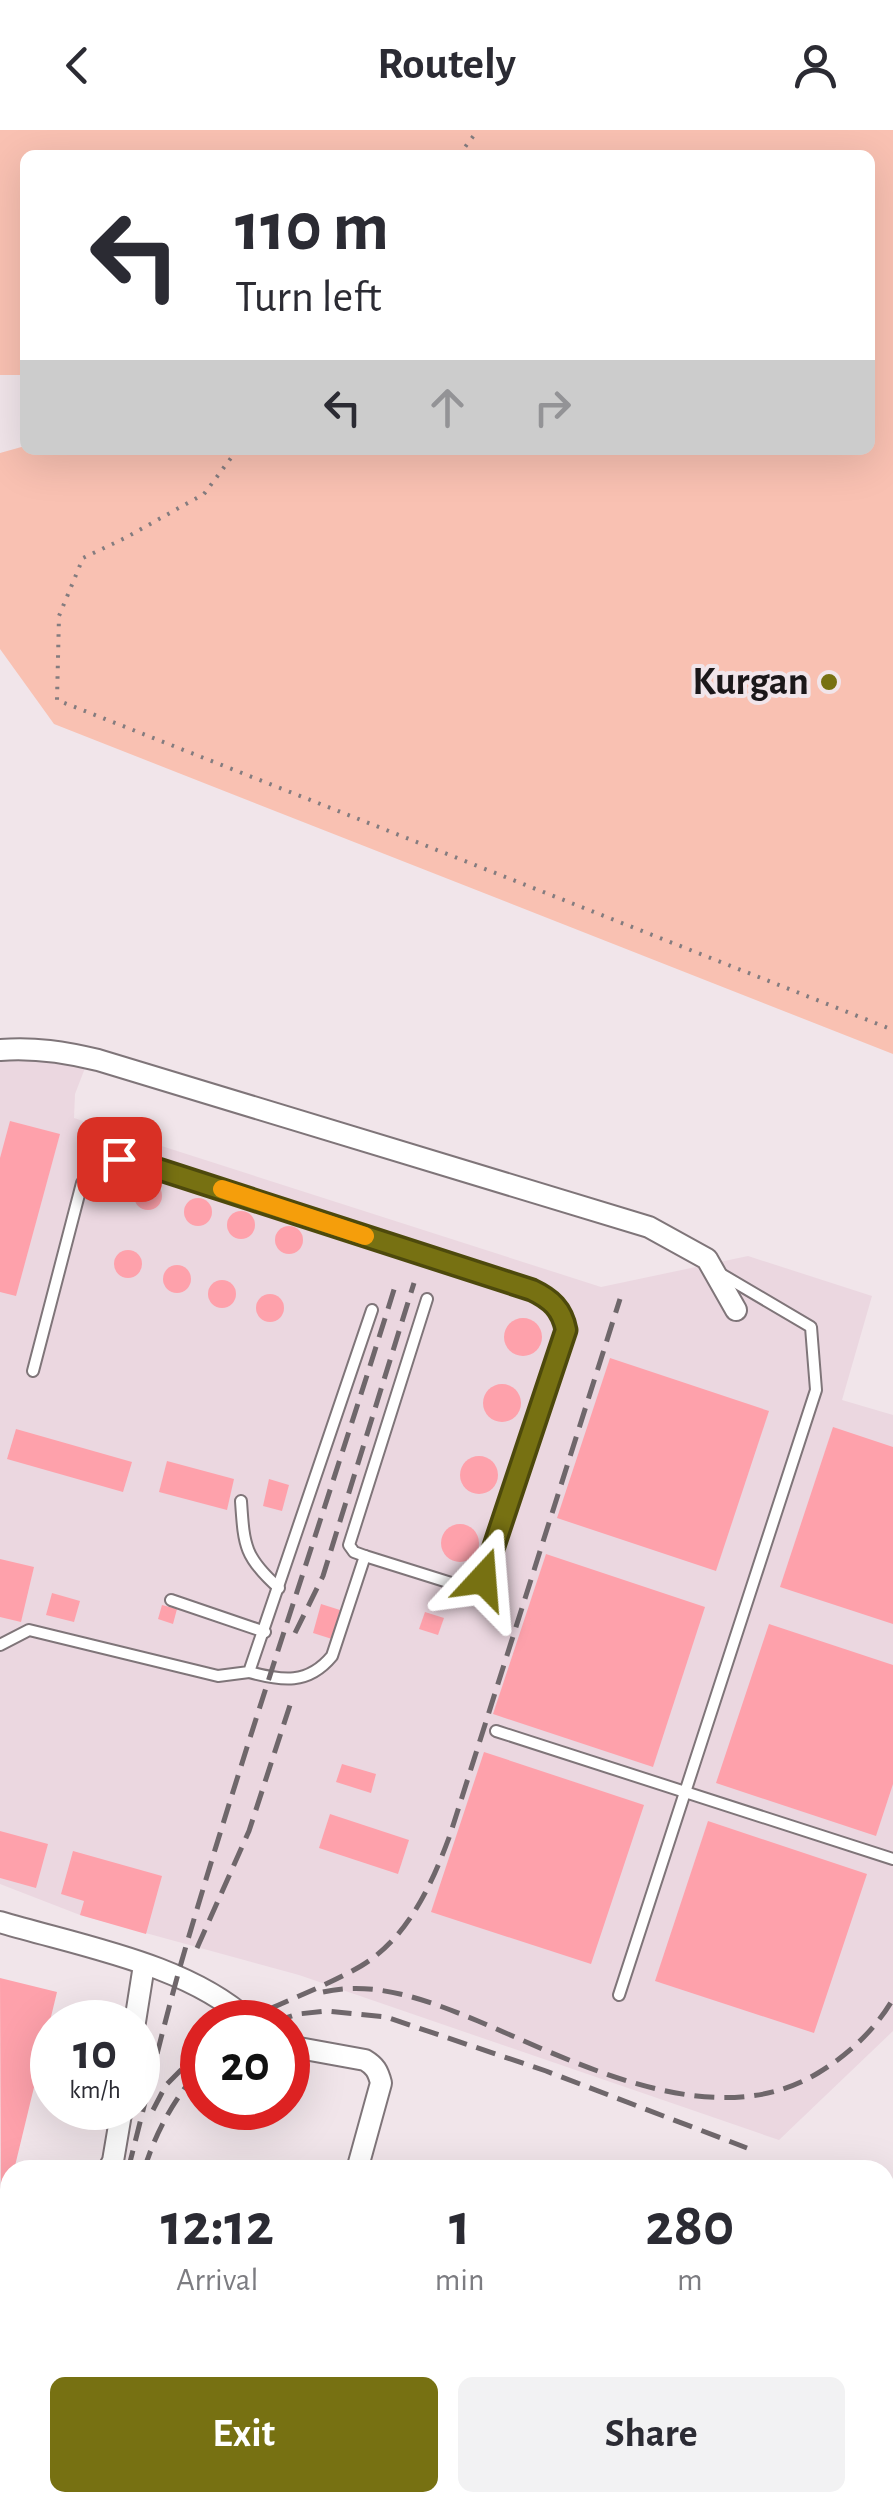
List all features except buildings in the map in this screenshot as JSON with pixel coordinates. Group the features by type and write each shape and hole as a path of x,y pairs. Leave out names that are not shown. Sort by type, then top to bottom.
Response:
{"street":[{"path":"0,1050 46,1050 98,1060 649,1227 707,1259 736,1310"},
{"path":"0,1922 144,1965 211,1992 221,2000"},
{"path":"138,2000 144,1965"},
{"path":"310,2050 364,2060 374,2065 379,2074 381,2083 360,2160"},
{"path":"113,2160 118,2130"}],"lane":[{"path":"33,1370 82,1182 88,1172 119,1159 167,1171 548,1298 558,1309 566,1330 483,1579 467,1588 364,1556 354,1552 350,1545 427,1299"},
{"path":"619,1995 816,1390 811,1327 714,1270"},
{"path":"249,1672 372,1310"},
{"path":"242,1500 244,1543 253,1561 279,1588"},
{"path":"0,1645 29,1630 218,1676 249,1672 292,1681 323,1667 332,1656 364,1556"},
{"path":"171,1600 265,1632"},
{"path":"496,1732 893,1859"}],"path":[{"path":"463,150 478,130"},
{"path":"232,455 204,494 82,558 59,616 57,700 893,1030"}],"shaded area":[{"path":"0,130 893,130 893,1054 54,724 0,649 0,453 20,447 20,455 875,455 875,150 20,150 20,375 0,375"},
{"path":"48,1059 85,1068 75,1094 74,1118 601,1287 748,1256 872,1296 842,1400 893,1415 893,2031 779,2140 299,1975 80,1915 0,1884 0,1060"}],"railway":[{"path":"131,2160 214,1854 397,1280"},
{"path":"295,1633 323,1576 414,1283"},
{"path":"291,2000 347,1974 378,1954 405,1925 435,1872 620,1299"},
{"path":"197,1948 249,1831 293,1696"},
{"path":"323,1992 363,1989 402,1994 602,2073 691,2095 735,2097 778,2091 818,2073 860,2041 893,1999"},
{"path":"310,2013 386,2017 546,2071 747,2148"},
{"path":"160,2097 180,2071"},
{"path":"148,2160 180,2095"}],"slow traffic":[{"path":"222,1189 365,1236"}],"place":[{"name":"Kurgan","path":"829,682"}],"route":[{"path":"119,1159 532,1290 558,1309 566,1330 483,1579"}]}
